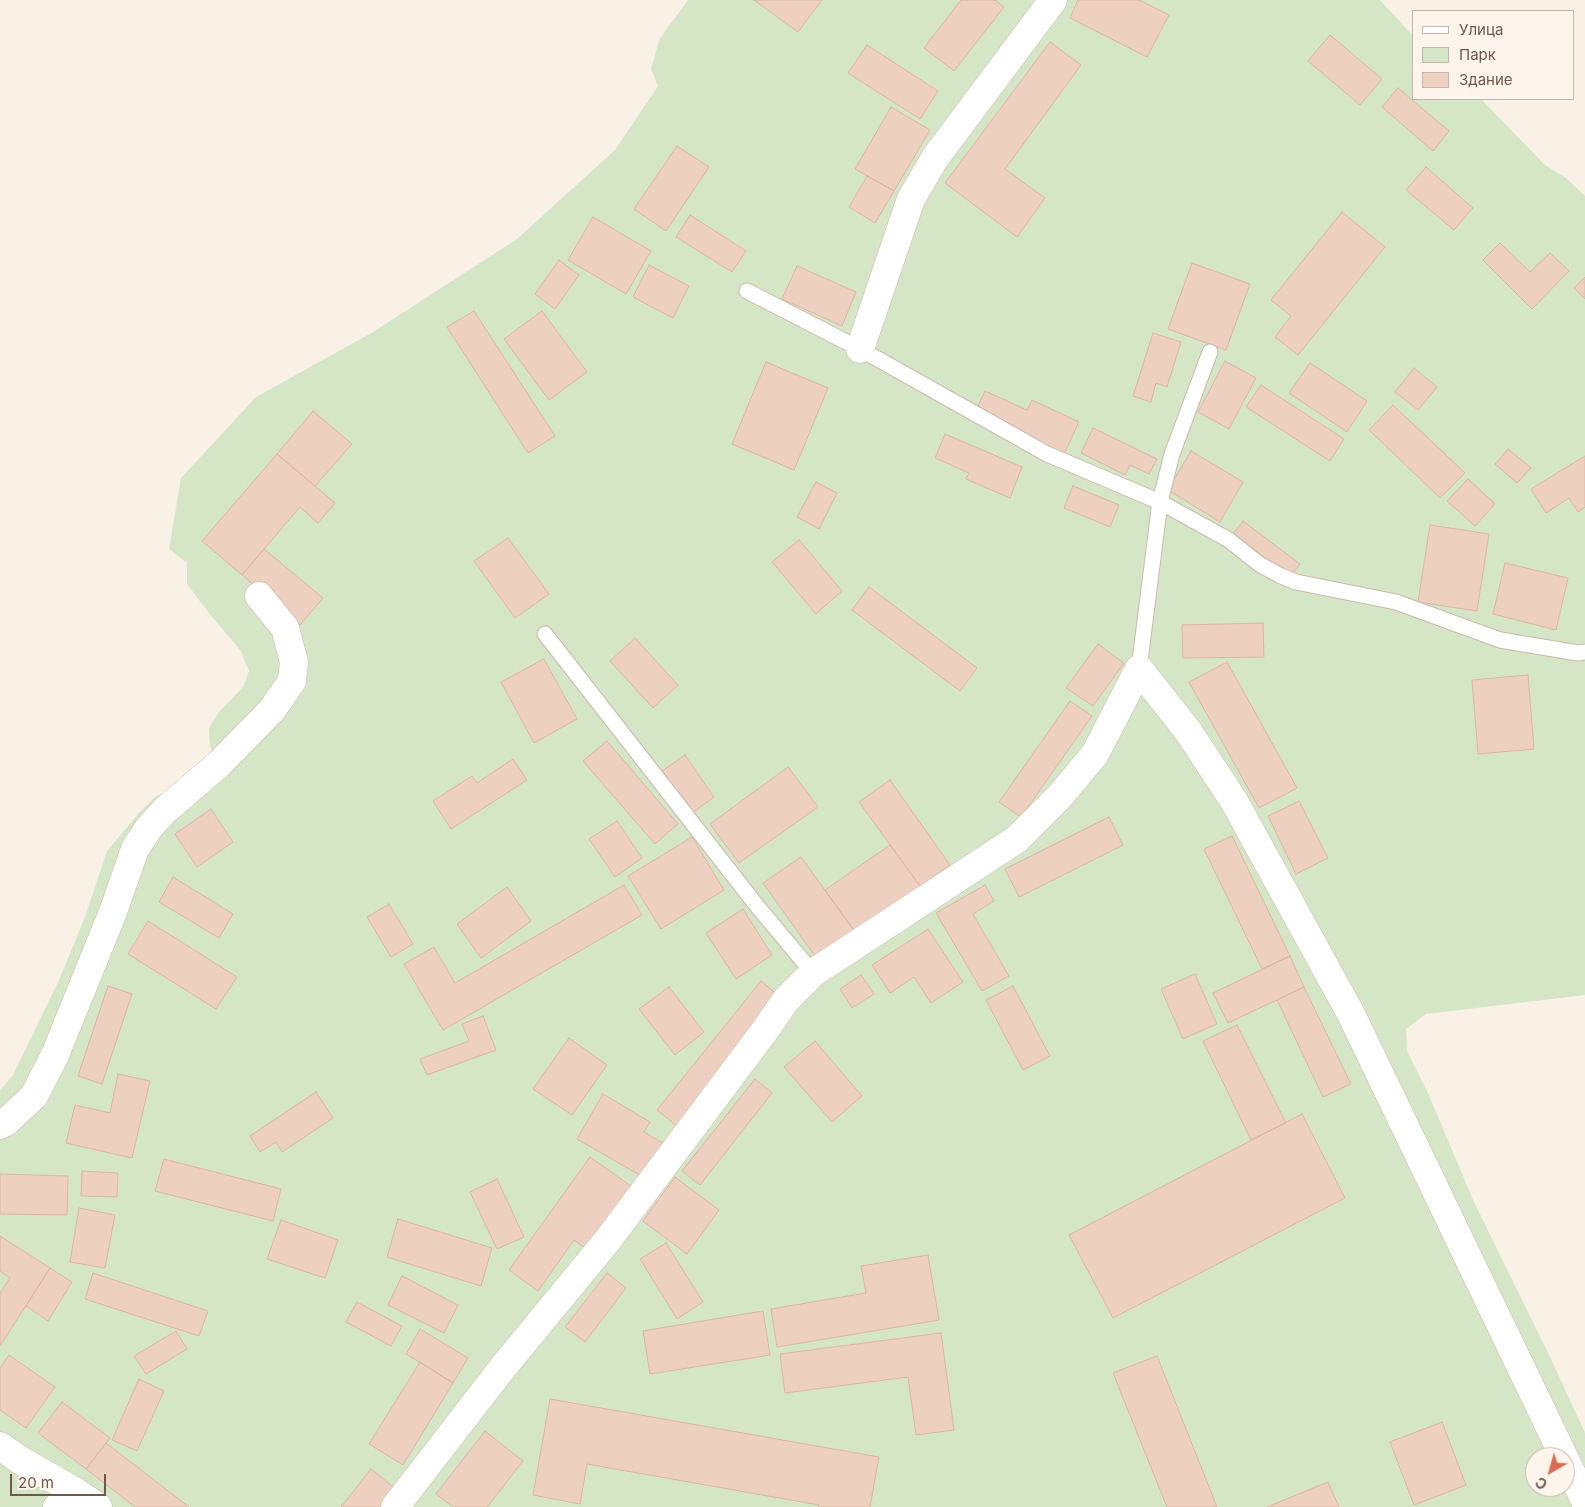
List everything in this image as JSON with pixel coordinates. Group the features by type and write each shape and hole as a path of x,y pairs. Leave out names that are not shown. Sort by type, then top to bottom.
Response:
{"street":[{"path":"860,349 911,199 935,158 1053,0"},
{"path":"0,1125 6,1122 34,1096 55,1055 113,912 135,849 148,829 163,812 218,764 272,710 292,681 294,662 285,628 259,596"},
{"path":"395,1507 504,1366 607,1241 786,1000 813,973 1017,839 1060,796 1095,754 1139,668 1188,731 1234,801 1351,1014 1559,1447"},
{"path":"0,1446 20,1460 66,1499 98,1507"},
{"path":"1575,1481 1585,1501"}],"lane":[{"path":"747,291 860,349 1046,454 1160,502 1229,540 1259,564 1296,582 1396,602 1500,640 1578,653 1585,652"},
{"path":"1139,668 1160,502 1172,454 1210,352"},
{"path":"546,634 757,906 813,973"}],"green space":[{"path":"688,0 1380,0 1412,35 1412,100 1482,100 1545,165 1566,178 1585,196 1585,995 1426,1014 1406,1029 1407,1051 1428,1093 1474,1202 1585,1433 1585,1507 0,1507 0,1090 13,1075 59,980 85,917 107,851 156,796 191,782 214,754 210,746 209,728 219,712 243,687 249,671 241,651 187,584 187,563 169,549 181,478 256,397 373,332 517,239 615,150 658,86 651,69 659,40"}],"building":[{"path":"754,0 822,0 798,32"},
{"path":"961,0 995,0 1004,7 954,71 924,48"},
{"path":"1078,0 1139,0 1169,15 1147,57 1070,18"},
{"path":"1330,35 1382,79 1360,105 1308,61"},
{"path":"1050,42 1081,65 1005,169 1045,198 1017,237 945,183"},
{"path":"867,45 938,91 920,119 848,73"},
{"path":"1398,88 1449,131 1433,151 1382,107"},
{"path":"891,107 930,130 894,191 855,169"},
{"path":"677,146 709,167 666,231 634,209"},
{"path":"1426,167 1473,208 1454,230 1406,190"},
{"path":"867,176 894,191 875,223 849,207"},
{"path":"1342,212 1385,247 1298,355 1275,337 1291,316 1271,300"},
{"path":"690,215 746,251 732,272 676,237"},
{"path":"593,217 651,251 626,294 568,260"},
{"path":"1500,243 1530,272 1550,253 1569,271 1532,309 1483,260"},
{"path":"559,260 579,275 555,309 535,294"},
{"path":"1192,263 1250,284 1226,350 1168,329"},
{"path":"649,265 689,286 673,318 633,297"},
{"path":"797,266 856,292 842,326 782,299"},
{"path":"1585,277 1585,299 1574,288"},
{"path":"474,311 555,436 528,453 447,327"},
{"path":"542,311 587,372 549,400 504,339"},
{"path":"1153,333 1181,342 1167,387 1156,383 1151,402 1133,396"},
{"path":"1225,361 1256,378 1229,429 1198,412"},
{"path":"766,362 828,388 794,470 732,444"},
{"path":"1310,363 1367,401 1347,432 1289,393"},
{"path":"1414,368 1437,387 1418,410 1395,392"},
{"path":"1261,385 1344,439 1330,461 1246,407"},
{"path":"985,391 1027,410 1032,400 1079,422 1064,454 975,412"},
{"path":"1393,405 1465,473 1440,498 1369,430"},
{"path":"313,411 352,444 315,486 277,454"},
{"path":"1093,428 1157,459 1149,474 1130,465 1125,475 1081,453"},
{"path":"945,434 1022,467 1010,498 966,479 969,473 935,458"},
{"path":"1508,449 1531,468 1517,483 1495,464"},
{"path":"1191,451 1243,482 1220,522 1168,490"},
{"path":"277,454 335,503 318,523 300,507 242,575 202,541"},
{"path":"1585,456 1585,507 1578,512 1569,498 1546,513 1531,489"},
{"path":"1468,479 1495,504 1475,526 1447,501"},
{"path":"816,482 837,493 819,529 797,517"},
{"path":"1073,486 1119,505 1110,527 1064,508"},
{"path":"1243,521 1300,564 1290,577 1233,534"},
{"path":"1430,525 1489,534 1477,611 1418,602"},
{"path":"508,538 549,594 515,618 474,561"},
{"path":"799,540 842,591 816,614 772,562"},
{"path":"264,549 323,598 300,625 242,575"},
{"path":"1505,563 1568,578 1556,630 1493,614"},
{"path":"869,587 977,668 960,691 852,610"},
{"path":"1263,623 1264,657 1183,658 1182,625"},
{"path":"635,638 678,685 653,708 610,661"},
{"path":"1098,644 1124,663 1093,706 1066,688"},
{"path":"544,659 577,719 534,743 501,682"},
{"path":"1227,662 1297,788 1259,808 1189,682"},
{"path":"1528,675 1534,749 1478,754 1472,680"},
{"path":"1070,701 1092,716 1021,817 999,802"},
{"path":"607,741 678,824 655,844 583,761"},
{"path":"685,755 714,797 692,813 662,771"},
{"path":"513,759 527,780 451,829 433,801 472,776 477,783"},
{"path":"788,767 818,807 739,863 710,824"},
{"path":"890,780 950,865 920,886 859,802"},
{"path":"1299,801 1328,858 1296,874 1268,816"},
{"path":"211,809 233,842 197,867 175,834"},
{"path":"1109,817 1123,845 1019,897 1005,869"},
{"path":"617,821 642,858 615,877 589,839"},
{"path":"1232,836 1290,956 1262,969 1204,849"},
{"path":"692,837 724,890 661,929 628,876"},
{"path":"890,845 920,886 855,932 825,890"},
{"path":"801,857 855,932 817,959 763,883"},
{"path":"173,877 233,914 219,938 159,902"},
{"path":"624,885 642,915 443,1030 404,964 434,947 455,983"},
{"path":"985,885 994,901 973,914 1009,976 982,991 936,913"},
{"path":"507,887 531,921 481,958 457,924"},
{"path":"389,904 413,944 391,957 367,917"},
{"path":"743,909 772,955 736,979 706,933"},
{"path":"148,921 237,977 216,1009 128,954"},
{"path":"928,929 963,982 931,1003 914,977 890,993 872,965"},
{"path":"1290,956 1304,987 1228,1023 1213,993"},
{"path":"1195,974 1217,1024 1183,1039 1161,989"},
{"path":"861,975 874,994 852,1008 840,989"},
{"path":"761,981 780,997 677,1126 657,1110"},
{"path":"108,986 132,994 102,1084 78,1076"},
{"path":"1013,986 1050,1056 1023,1070 986,1000"},
{"path":"669,987 704,1032 675,1055 639,1009"},
{"path":"1304,987 1351,1084 1323,1097 1277,1000"},
{"path":"483,1016 496,1050 427,1075 420,1059 469,1041 462,1024"},
{"path":"1237,1025 1286,1123 1251,1140 1203,1041"},
{"path":"569,1038 607,1065 572,1115 533,1089"},
{"path":"815,1041 862,1096 832,1122 784,1067"},
{"path":"118,1074 150,1081 132,1158 66,1143 75,1105 110,1113"},
{"path":"755,1079 772,1093 700,1185 682,1171"},
{"path":"316,1092 333,1118 282,1152 276,1142 260,1152 250,1136"},
{"path":"603,1094 650,1122 644,1132 663,1143 643,1177 577,1139"},
{"path":"1302,1114 1345,1198 1113,1318 1069,1235"},
{"path":"590,1157 635,1189 590,1252 574,1240 538,1291 509,1270"},
{"path":"164,1159 281,1189 273,1221 155,1191"},
{"path":"82,1171 118,1173 117,1197 81,1196"},
{"path":"0,1174 68,1176 67,1215 0,1214"},
{"path":"675,1177 719,1210 687,1254 643,1221"},
{"path":"497,1179 524,1237 497,1249 470,1192"},
{"path":"79,1208 115,1215 105,1268 70,1262"},
{"path":"398,1219 492,1248 481,1286 387,1257"},
{"path":"281,1220 338,1240 325,1278 267,1259"},
{"path":"0,1236 50,1268 0,1346 0,1293 10,1278 0,1271"},
{"path":"666,1243 703,1302 677,1319 640,1259"},
{"path":"928,1255 939,1320 777,1347 771,1309 866,1293 861,1266"},
{"path":"50,1268 72,1282 48,1321 26,1306"},
{"path":"93,1273 208,1311 199,1336 85,1299"},
{"path":"607,1273 626,1288 585,1342 565,1327"},
{"path":"402,1276 458,1305 444,1333 388,1305"},
{"path":"357,1302 402,1326 391,1346 346,1322"},
{"path":"763,1311 770,1355 650,1374 643,1331"},
{"path":"420,1329 468,1358 453,1383 406,1354"},
{"path":"176,1331 187,1349 146,1374 134,1356"},
{"path":"941,1333 954,1430 916,1435 908,1377 785,1393 780,1354"},
{"path":"9,1355 55,1387 26,1428 0,1410 0,1368"},
{"path":"1157,1356 1217,1507 1167,1507 1113,1373"},
{"path":"420,1362 453,1383 403,1465 369,1444"},
{"path":"139,1379 164,1391 137,1451 112,1440"},
{"path":"550,1399 879,1457 870,1507 818,1507 819,1505 587,1464 580,1504 533,1495"},
{"path":"62,1402 110,1438 86,1469 38,1433"},
{"path":"1442,1422 1466,1485 1414,1505 1390,1442"},
{"path":"485,1431 523,1461 487,1507 453,1507 436,1494"},
{"path":"106,1443 189,1507 135,1507 86,1469"},
{"path":"371,1469 396,1489 381,1507 341,1507"},
{"path":"1328,1482 1339,1507 1267,1507"}]}
